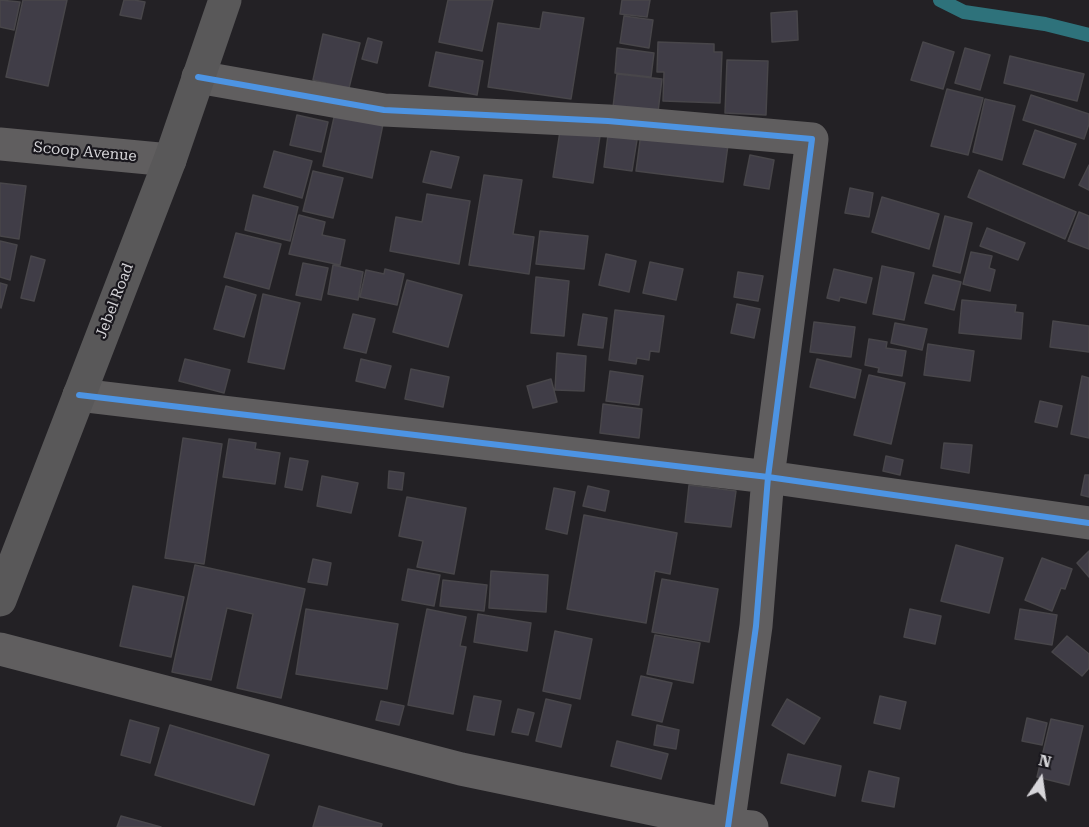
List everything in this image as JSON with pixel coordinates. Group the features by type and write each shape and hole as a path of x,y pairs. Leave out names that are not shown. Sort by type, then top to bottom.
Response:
{"main road":[{"name":"Jebel Road","path":"1,594 170,160 225,0"}],"street":[{"path":"0,649 461,769 736,826 768,477 812,139 608,121 384,110 198,77"},
{"name":"Scoop Avenue","path":"0,144 170,160"},
{"path":"79,395 768,477 1089,523"}],"building":[{"path":"0,0 20,2 14,30 0,27"},
{"path":"23,0 67,0 48,86 6,77"},
{"path":"124,0 145,2 141,19 120,15"},
{"path":"448,0 493,0 482,51 439,42"},
{"path":"622,0 650,0 647,17 620,14"},
{"path":"797,11 798,40 772,42 771,13"},
{"path":"543,12 584,18 571,99 488,87 498,23 540,29"},
{"path":"624,16 653,20 649,48 620,43"},
{"path":"323,34 360,43 349,88 313,80"},
{"path":"368,38 382,42 377,63 362,59"},
{"path":"658,42 714,44 714,52 722,52 720,103 663,101 664,72 657,72"},
{"path":"923,42 954,52 943,89 911,80"},
{"path":"617,48 654,53 651,77 615,73"},
{"path":"965,48 990,55 980,90 955,83"},
{"path":"436,52 483,61 477,95 429,86"},
{"path":"1010,56 1084,74 1077,101 1004,83"},
{"path":"727,60 768,61 766,115 725,113"},
{"path":"617,74 662,79 658,112 613,107"},
{"path":"947,89 983,98 968,155 931,146"},
{"path":"1031,95 1089,114 1089,124 1084,139 1023,120"},
{"path":"985,99 1015,106 1002,160 973,152"},
{"path":"335,113 383,124 372,178 323,166"},
{"path":"297,115 328,122 321,152 290,145"},
{"path":"1035,130 1076,144 1064,178 1023,164"},
{"path":"560,131 600,136 593,183 553,177"},
{"path":"641,133 728,145 723,182 636,171"},
{"path":"608,135 637,140 632,171 604,167"},
{"path":"274,151 312,161 302,198 264,187"},
{"path":"431,151 459,157 451,188 423,182"},
{"path":"750,155 774,160 769,189 744,185"},
{"path":"1089,165 1089,190 1079,185"},
{"path":"979,170 1076,212 1065,239 968,197"},
{"path":"313,171 343,178 333,218 303,211"},
{"path":"484,175 522,180 513,234 534,237 529,274 469,265"},
{"path":"0,183 26,186 19,239 0,236"},
{"path":"850,188 873,193 869,217 845,213"},
{"path":"427,194 470,201 459,264 390,251 396,217 422,222"},
{"path":"253,195 298,207 290,241 245,230"},
{"path":"882,197 939,214 929,249 872,232"},
{"path":"1079,212 1089,216 1089,249 1068,241"},
{"path":"299,215 325,222 322,235 345,240 340,265 289,254"},
{"path":"945,216 972,223 960,273 933,266"},
{"path":"987,228 1025,243 1018,260 980,246"},
{"path":"540,231 588,236 584,269 536,264"},
{"path":"236,233 281,244 269,289 224,277"},
{"path":"0,241 17,245 10,280 0,277"},
{"path":"971,252 992,256 989,268 995,270 990,291 963,284"},
{"path":"606,254 636,261 629,292 599,285"},
{"path":"31,256 45,260 34,301 21,298"},
{"path":"650,262 683,269 676,300 643,293"},
{"path":"303,263 328,268 321,300 296,295"},
{"path":"333,265 363,272 358,300 328,294"},
{"path":"882,266 914,273 904,320 873,314"},
{"path":"385,269 404,274 397,305 360,297 366,270 384,274"},
{"path":"834,269 872,278 866,303 840,297 839,301 827,298"},
{"path":"738,272 763,276 758,301 734,297"},
{"path":"933,275 961,282 954,310 925,303"},
{"path":"536,277 569,281 564,336 531,333"},
{"path":"407,280 462,295 448,347 393,332"},
{"path":"0,283 7,285 1,308 0,307"},
{"path":"226,286 256,295 244,337 214,329"},
{"path":"263,294 300,303 284,369 248,362"},
{"path":"962,300 1016,305 1015,312 1023,313 1021,339 959,333"},
{"path":"737,304 760,309 754,338 731,333"},
{"path":"615,310 664,316 659,352 650,351 649,360 637,358 636,364 609,360"},
{"path":"353,314 375,319 366,353 344,348"},
{"path":"583,314 607,318 603,348 578,345"},
{"path":"1053,321 1089,326 1089,352 1050,347"},
{"path":"814,322 855,327 851,357 810,352"},
{"path":"895,323 927,329 922,350 891,343"},
{"path":"869,339 887,342 886,348 906,351 902,376 878,372 879,368 865,365"},
{"path":"928,344 974,351 970,381 924,375"},
{"path":"557,353 586,356 584,391 555,390"},
{"path":"185,359 230,370 224,393 179,381"},
{"path":"361,359 391,366 385,388 356,381"},
{"path":"817,359 861,370 855,398 810,387"},
{"path":"411,369 449,377 443,407 405,399"},
{"path":"610,371 643,376 639,405 606,401"},
{"path":"869,375 905,383 891,444 854,435"},
{"path":"1082,376 1089,378 1089,438 1071,434"},
{"path":"551,379 557,402 533,408 527,386"},
{"path":"1040,401 1062,406 1057,427 1035,422"},
{"path":"603,404 642,409 639,438 600,433"},
{"path":"183,438 222,444 204,564 165,558"},
{"path":"229,439 256,443 255,449 280,453 275,484 223,477"},
{"path":"944,443 972,445 969,473 941,468"},
{"path":"886,456 903,460 900,475 883,471"},
{"path":"290,458 308,461 302,490 285,487"},
{"path":"389,471 404,473 402,490 388,488"},
{"path":"1085,475 1089,475 1089,497 1081,495"},
{"path":"322,476 358,483 351,513 317,506"},
{"path":"689,485 736,491 731,527 685,522"},
{"path":"588,486 609,491 605,511 583,506"},
{"path":"554,488 575,492 567,534 546,529"},
{"path":"407,497 466,508 454,574 417,567 423,541 399,536"},
{"path":"584,515 677,533 670,574 655,571 646,623 567,609"},
{"path":"956,545 1003,558 989,613 941,601"},
{"path":"1089,551 1089,577 1077,563"},
{"path":"1042,558 1072,569 1065,589 1061,588 1052,611 1025,600"},
{"path":"313,559 331,563 327,585 308,582"},
{"path":"195,565 305,589 281,698 237,688 253,614 227,608 211,680 172,672"},
{"path":"408,569 440,575 434,606 402,600"},
{"path":"491,571 548,575 546,612 489,608"},
{"path":"662,579 718,589 709,642 652,632"},
{"path":"443,580 487,585 484,611 440,606"},
{"path":"133,586 184,597 171,657 120,646"},
{"path":"306,609 398,624 387,689 296,674"},
{"path":"427,609 466,617 460,646 466,647 453,714 408,705"},
{"path":"910,609 941,616 935,644 904,637"},
{"path":"1020,609 1057,615 1052,645 1015,639"},
{"path":"478,614 531,623 527,651 474,642"},
{"path":"555,631 592,639 580,699 543,691"},
{"path":"655,635 700,643 693,683 647,674"},
{"path":"1067,636 1089,654 1089,668 1082,676 1052,652"},
{"path":"641,676 672,683 662,722 632,715"},
{"path":"474,696 501,701 494,735 467,730"},
{"path":"880,696 906,702 900,729 874,723"},
{"path":"546,699 571,705 561,747 536,741"},
{"path":"787,699 820,718 804,744 772,725"},
{"path":"381,701 404,706 399,725 376,720"},
{"path":"518,709 534,713 528,735 512,732"},
{"path":"1027,718 1047,723 1042,745 1022,741"},
{"path":"1051,719 1083,726 1069,785 1037,777"},
{"path":"130,720 159,728 150,763 121,755"},
{"path":"170,725 269,755 254,805 155,775"},
{"path":"657,725 679,730 676,749 654,745"},
{"path":"617,741 668,754 661,779 611,766"},
{"path":"788,754 841,766 835,796 781,783"},
{"path":"869,771 899,778 894,807 862,801"},
{"path":"319,806 382,824 381,827 313,827"},
{"path":"121,816 161,827 117,827"}],"waterway":[{"path":"940,0 964,12 1045,24 1089,35"}],"cycle path":[{"path":"198,77 384,110 608,121 812,139 768,477 756,626 728,827"},
{"path":"79,395 768,477 1089,523"}]}
